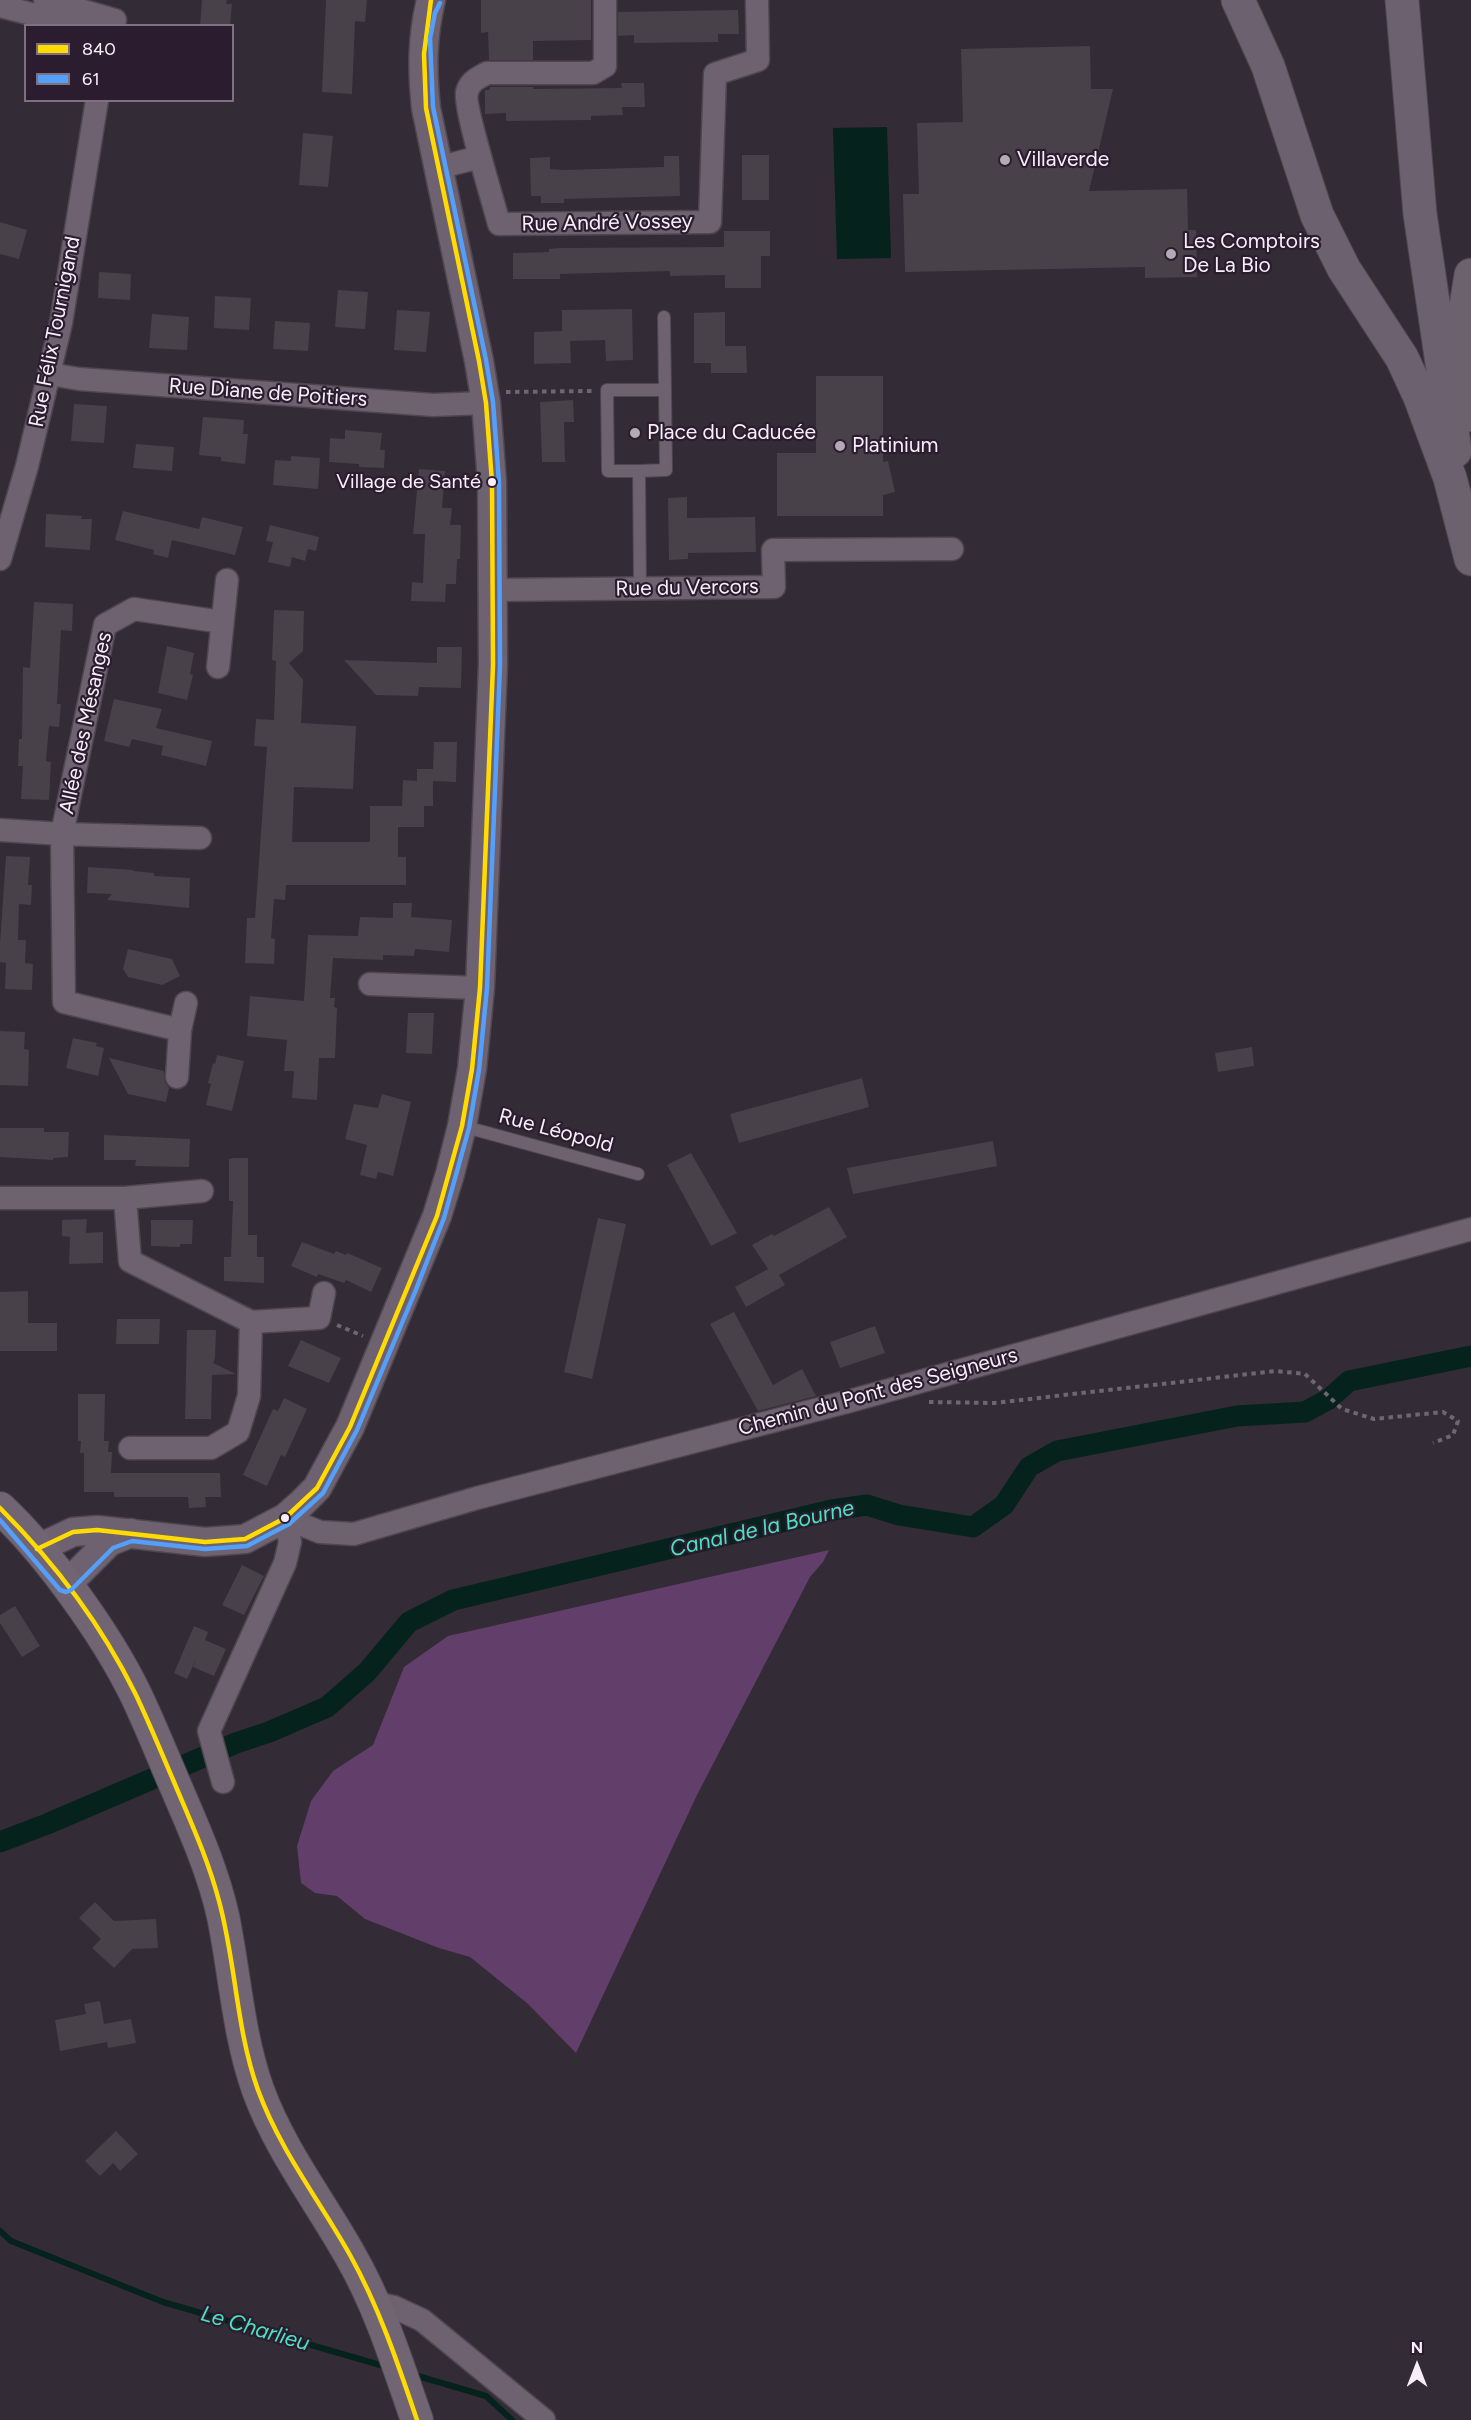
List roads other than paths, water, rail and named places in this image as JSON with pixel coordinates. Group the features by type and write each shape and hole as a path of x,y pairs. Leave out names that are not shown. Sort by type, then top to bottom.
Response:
{"highway":[{"path":"1238,0 1268,66 1317,215 1344,269 1402,358 1420,397 1450,478 1471,557"},
{"path":"1402,0 1420,214 1471,557"},
{"path":"1471,275 1465,312 1471,525"}],"main road":[{"path":"0,1508 66,1585 94,1624 134,1692 208,1862 222,1915 245,2044 258,2089 273,2126 350,2255 375,2303 412,2407"}],"street":[{"path":"45,0 116,15"},
{"path":"437,168 480,157 466,94 472,81 487,73 593,73 605,66 605,0"},
{"name":"Rue André Vossey","path":"480,157 499,224 710,222 715,74 758,60 757,0"},
{"path":"37,1549 73,1532 97,1530 205,1542 245,1539 285,1518 317,1488 350,1427 437,1216 462,1126 472,1069 480,988 494,590 492,482 485,398 472,325 426,108 422,71 423,39 432,2"},
{"path":"0,6 70,24"},
{"name":"Rue Félix Tournigand","path":"0,560 50,374 61,323 97,102"},
{"name":"Rue Diane de Poitiers","path":"50,374 79,379 433,405 485,398"},
{"name":"Rue du Vercors","path":"494,590 774,587 773,550 952,549"},
{"path":"218,668 227,580"},
{"name":"Allée des Mésanges","path":"180,1030 64,1002 62,834 105,625 134,609 222,622"},
{"path":"0,830 200,838"},
{"path":"370,984 480,988"},
{"path":"177,1077 180,1030 186,1002"},
{"path":"0,1198 125,1198 202,1191"},
{"path":"125,1198 130,1261 251,1322 319,1318 324,1293"},
{"name":"Chemin du Pont des Seigneurs","path":"285,1518 320,1532 354,1534 477,1498 850,1401 1471,1229"},
{"path":"130,1448 211,1448 238,1432 249,1396 251,1322"},
{"path":"223,1782 208,1731 285,1563 290,1542 285,1518"},
{"path":"66,1585 109,1542 131,1533"},
{"path":"375,2303 394,2307 422,2320 544,2420"}],"lane":[{"path":"664,316 665,390 666,470 608,471 608,390 665,390"},
{"path":"639,471 640,589"},
{"name":"Rue Léopold","path":"462,1126 638,1174"}],"waterway":[{"name":"Canal de la Bourne","path":"0,1842 327,1707 367,1672 409,1622 453,1600 832,1510 867,1505 899,1515 973,1527 1004,1505 1029,1467 1057,1451 1237,1416 1305,1412 1329,1399 1349,1381 1471,1356"},
{"name":"Le Charlieu","path":"0,2231 11,2241 163,2302 387,2367"},
{"name":"Le Charlieu","path":"411,2374 486,2396 512,2420"}],"place":[{"name":"Villaverde","path":"1005,160"},
{"name":"Les Comptoirs De La Bio","path":"1171,254"},
{"name":"Place du Caducée","path":"635,433"},
{"name":"Platinium","path":"840,446"},
{"name":"Village de Santé","path":"492,482"}]}
